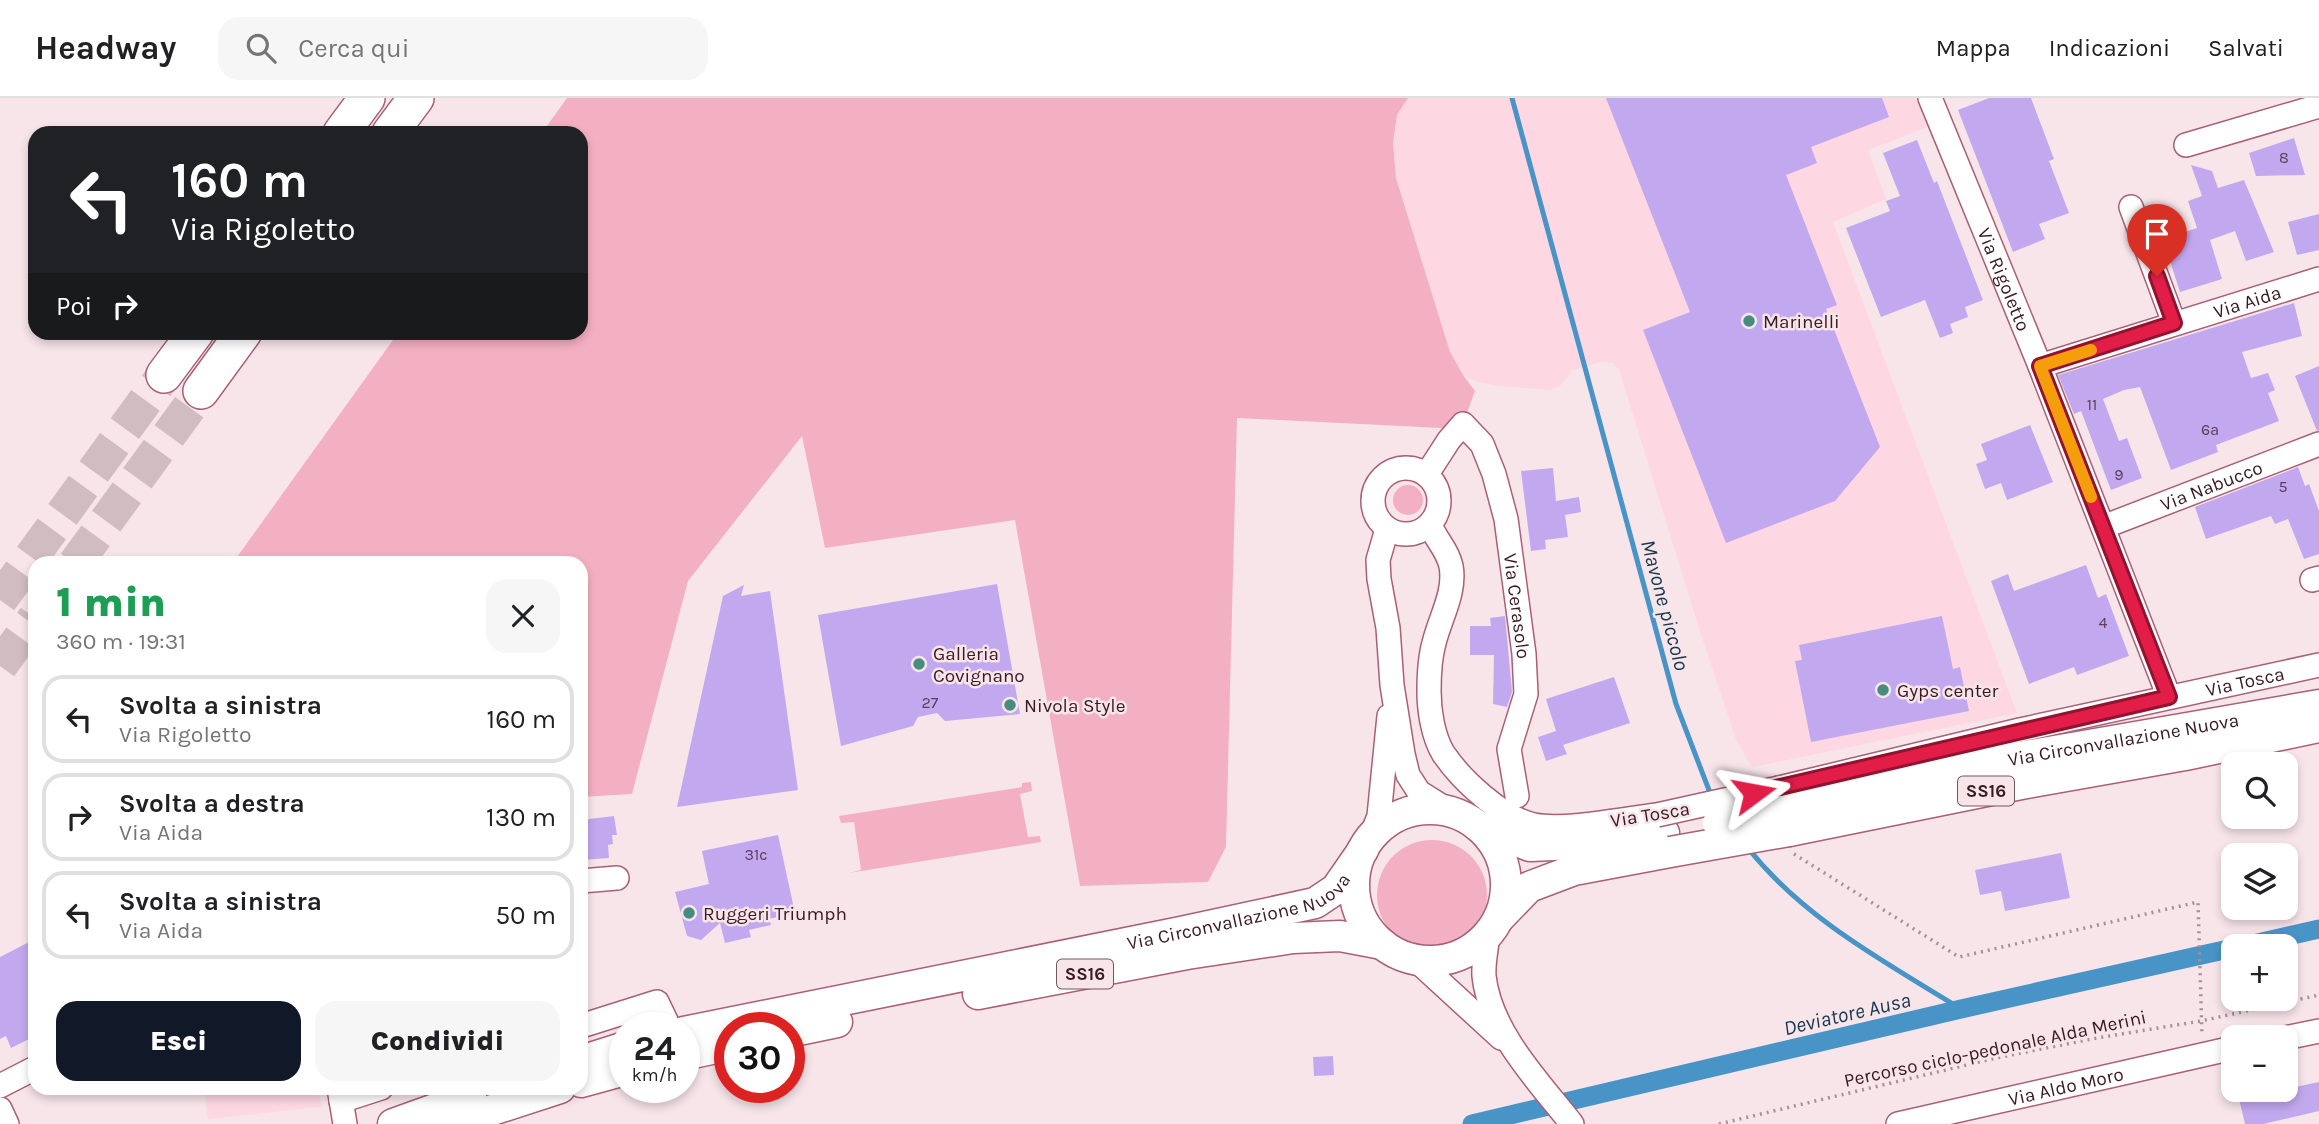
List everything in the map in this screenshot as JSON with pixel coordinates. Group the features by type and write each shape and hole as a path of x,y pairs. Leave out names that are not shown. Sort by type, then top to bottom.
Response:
{"highway":[{"path":"346,126 367,98"},
{"path":"395,126 416,98"},
{"path":"164,375 189,340"},
{"path":"201,391 238,340"}],"main road":[{"name":"Via Circonvallazione Nuova","path":"1785,820 1919,777 2319,705"},
{"name":"Via Circonvallazione Nuova","path":"1477,826 1530,846 1577,844 1785,820 2021,784 2185,755 2319,727"},
{"name":"SS16","path":"1429,810 1451,812 1477,826 1496,849 1503,870 1505,892 1492,927 1479,942 1456,956 1429,961 1416,960 1382,944 1363,921 1354,893 1356,871 1367,844 1394,818 1407,813 1429,810"},
{"name":"Via Circonvallazione Nuova","path":"1492,927 1529,887 1663,833"},
{"name":"Via Circonvallazione Nuova","path":"700,1029 1315,903 1336,889 1367,844"},
{"name":"Via Circonvallazione Nuova","path":"805,1029 1186,954 1293,938 1340,936 1382,944"},
{"path":"588,1059 609,1052"},
{"path":"588,1080 609,1074"},
{"path":"393,1124 474,1095"},
{"path":"449,1124 538,1095"}],"street":[{"name":"Via Rigoletto","path":"1930,98 2040,366 2169,697"},
{"path":"2186,145 2319,106"},
{"path":"2131,207 2174,323"},
{"name":"Via Aida","path":"2040,366 2319,279"},
{"name":"Via Cerasolo","path":"1427,474 1449,440 1464,424 1482,444 1494,474 1506,519 1524,654 1526,694 1509,748 1517,796"},
{"name":"Via Nabucco","path":"2103,527 2319,443"},
{"path":"1396,468 1418,469 1427,474 1434,482 1440,504 1430,524 1423,530 1405,534 1387,529 1380,522 1372,501 1379,481 1396,468"},
{"name":"Via Tosca","path":"1430,524 1435,538 1447,550 1452,569 1452,586 1433,646 1429,691 1432,721 1443,752 1471,785 1499,809 1534,825 1573,825 1663,833 1785,820 2020,730 2319,665"},
{"path":"1387,529 1378,560 1388,628 1392,685 1408,775 1419,792 1451,812"},
{"path":"1367,844 1379,816 1392,685"},
{"path":"588,880 617,877"},
{"path":"1492,927 1484,973 1486,990 1513,1050"},
{"path":"1416,960 1513,1050 1572,1124"},
{"path":"625,1012 657,1002 662,1012"},
{"path":"588,1024 609,1017"},
{"path":"2298,1035 2319,1031"},
{"name":"Via Aldo Moro","path":"1898,1124 2221,1051"},
{"path":"0,1086 28,1072"},
{"path":"340,1095 345,1124"},
{"path":"0,1109 7,1124"}],"path":[{"path":"1785,820 1959,957 2198,902 2201,1021"},
{"name":"Percorso ciclo-pedonale Alda Merini","path":"1719,1124 1996,1058 2201,1021 2319,995"}],"shaded area":[{"path":"567,98 1408,98 1397,115 1393,143 1396,178 1450,352 1475,391 1461,429 1237,418 1226,847 1208,882 1080,886 1015,520 825,548 802,436 688,581 632,794 588,797 588,556 238,556 393,340 588,340 588,126 547,126"},
{"path":"1408,98 1916,98 1928,127 1868,150 1886,199 1833,222 2017,713 1752,767 1737,742 1619,369 1612,363 1600,362 1573,370 1560,386 1550,390 1499,386 1477,382 1463,375 1450,352 1396,178 1393,143 1397,115"},
{"path":"1408,485 1419,489 1423,500 1419,511 1408,515 1397,511 1393,500 1397,489"},
{"path":"1031,782 1032,791 1020,794 1028,837 1040,836 1041,842 849,873 861,870 854,822 841,823 839,816 1022,787 1022,783"},
{"path":"1432,840 1453,844 1471,856 1483,874 1487,895 1483,916 1471,934 1453,946 1432,950 1411,946 1393,934 1381,916 1377,895 1381,874 1393,856 1411,844"},
{"path":"205,1095 320,1095 321,1107 208,1119"}],"building":[{"name":"Marinelli","path":"1606,98 1882,98 1889,117 1811,147 1817,163 1786,175 1837,305 1826,309 1880,447 1835,501 1726,543 1643,330 1690,312"},
{"path":"1989,98 2031,98 2054,159 2049,161 2069,213 2039,224 2045,239 2013,252 1958,110"},
{"path":"2294,138 2305,175 2256,176 2249,153"},
{"path":"1917,140 1934,183 1937,181 1983,300 1965,307 1968,317 1950,324 1953,333 1940,338 1925,300 1881,317 1846,228 1890,211 1886,201 1900,196 1883,153"},
{"path":"2191,165 2212,171 2218,188 2244,180 2274,252 2246,261 2235,231 2210,240 2222,279 2180,292 2163,239 2197,228 2188,201 2202,196"},
{"path":"2319,214 2319,250 2297,255 2288,222"},
{"path":"2294,303 2302,336 2242,352 2251,378 2268,373 2275,390 2268,393 2279,421 2216,445 2218,452 2171,470 2140,387 2124,390 2103,399 2119,441 2127,438 2142,478 2111,490 2081,411 2074,414 2058,375"},
{"path":"2319,366 2319,430 2317,431 2295,376"},
{"path":"2030,425 2053,482 2007,500 2001,483 1985,489 1976,464 1987,460 1981,444"},
{"path":"2298,467 2305,486 2309,484 2319,511 2319,554 2304,559 2288,519 2275,524 2271,516 2206,539 2195,507"},
{"path":"1553,468 1556,501 1579,497 1581,512 1565,515 1568,537 1545,540 1546,549 1531,551 1521,471"},
{"path":"2086,565 2098,598 2106,594 2129,656 2077,675 2074,667 2029,684 1991,581 2008,574 2014,591"},
{"name":"Galleria Covignano","path":"997,584 1020,714 945,721 937,713 918,717 913,726 841,746 818,615"},
{"path":"744,585 741,596 770,591 798,790 677,807 723,596"},
{"path":"1505,616 1512,692 1507,707 1493,704 1494,655 1470,655 1470,626 1491,626 1490,618"},
{"name":"Gyps center","path":"1942,616 1953,669 1960,667 1969,711 1811,742 1795,661 1802,660 1799,645"},
{"path":"1614,677 1630,723 1563,745 1567,754 1546,761 1538,737 1556,731 1546,699"},
{"path":"614,816 617,835 612,835 613,844 608,845 609,858 588,860 588,819"},
{"path":"778,835 795,913 769,919 771,925 749,930 751,937 725,943 720,923 701,940 687,936 675,892 709,884 702,851"},
{"path":"2061,853 2070,898 2005,911 2001,891 1980,895 1975,870"},
{"path":"28,943 28,1040 11,1048 6,1036 0,1039 0,957"},
{"path":"1333,1056 1334,1075 1314,1076 1313,1057"},
{"path":"2319,1082 2319,1111 2263,1124 2245,1124 2240,1102 2298,1102 2298,1086"}],"waterway":[{"name":"Mavone piccolo","path":"1512,98 1676,704 1712,798"},
{"name":"Mavone piccolo","path":"1748,848 1770,873 1820,918 1875,956 1961,1009"},
{"name":"Deviatore Ausa","path":"2297,934 2319,929"},
{"name":"Deviatore Ausa","path":"1472,1124 2221,951"}],"tunnel":[{"path":"32,556 164,375"},
{"path":"81,556 201,391"},
{"path":"0,600 28,562"},
{"path":"0,666 28,628"}],"slow traffic":[{"path":"2091,350 2040,366 2091,497"}],"place":[{"name":"Marinelli","path":"1749,321"},
{"name":"Galleria Covignano","path":"919,664"},
{"name":"Gyps center","path":"1883,690"},
{"name":"Nivola Style","path":"1010,705"},
{"name":"Ruggeri Triumph","path":"689,913"}],"route":[{"path":"1754,793 2169,697 2040,366 2174,323 2157,276"}]}
